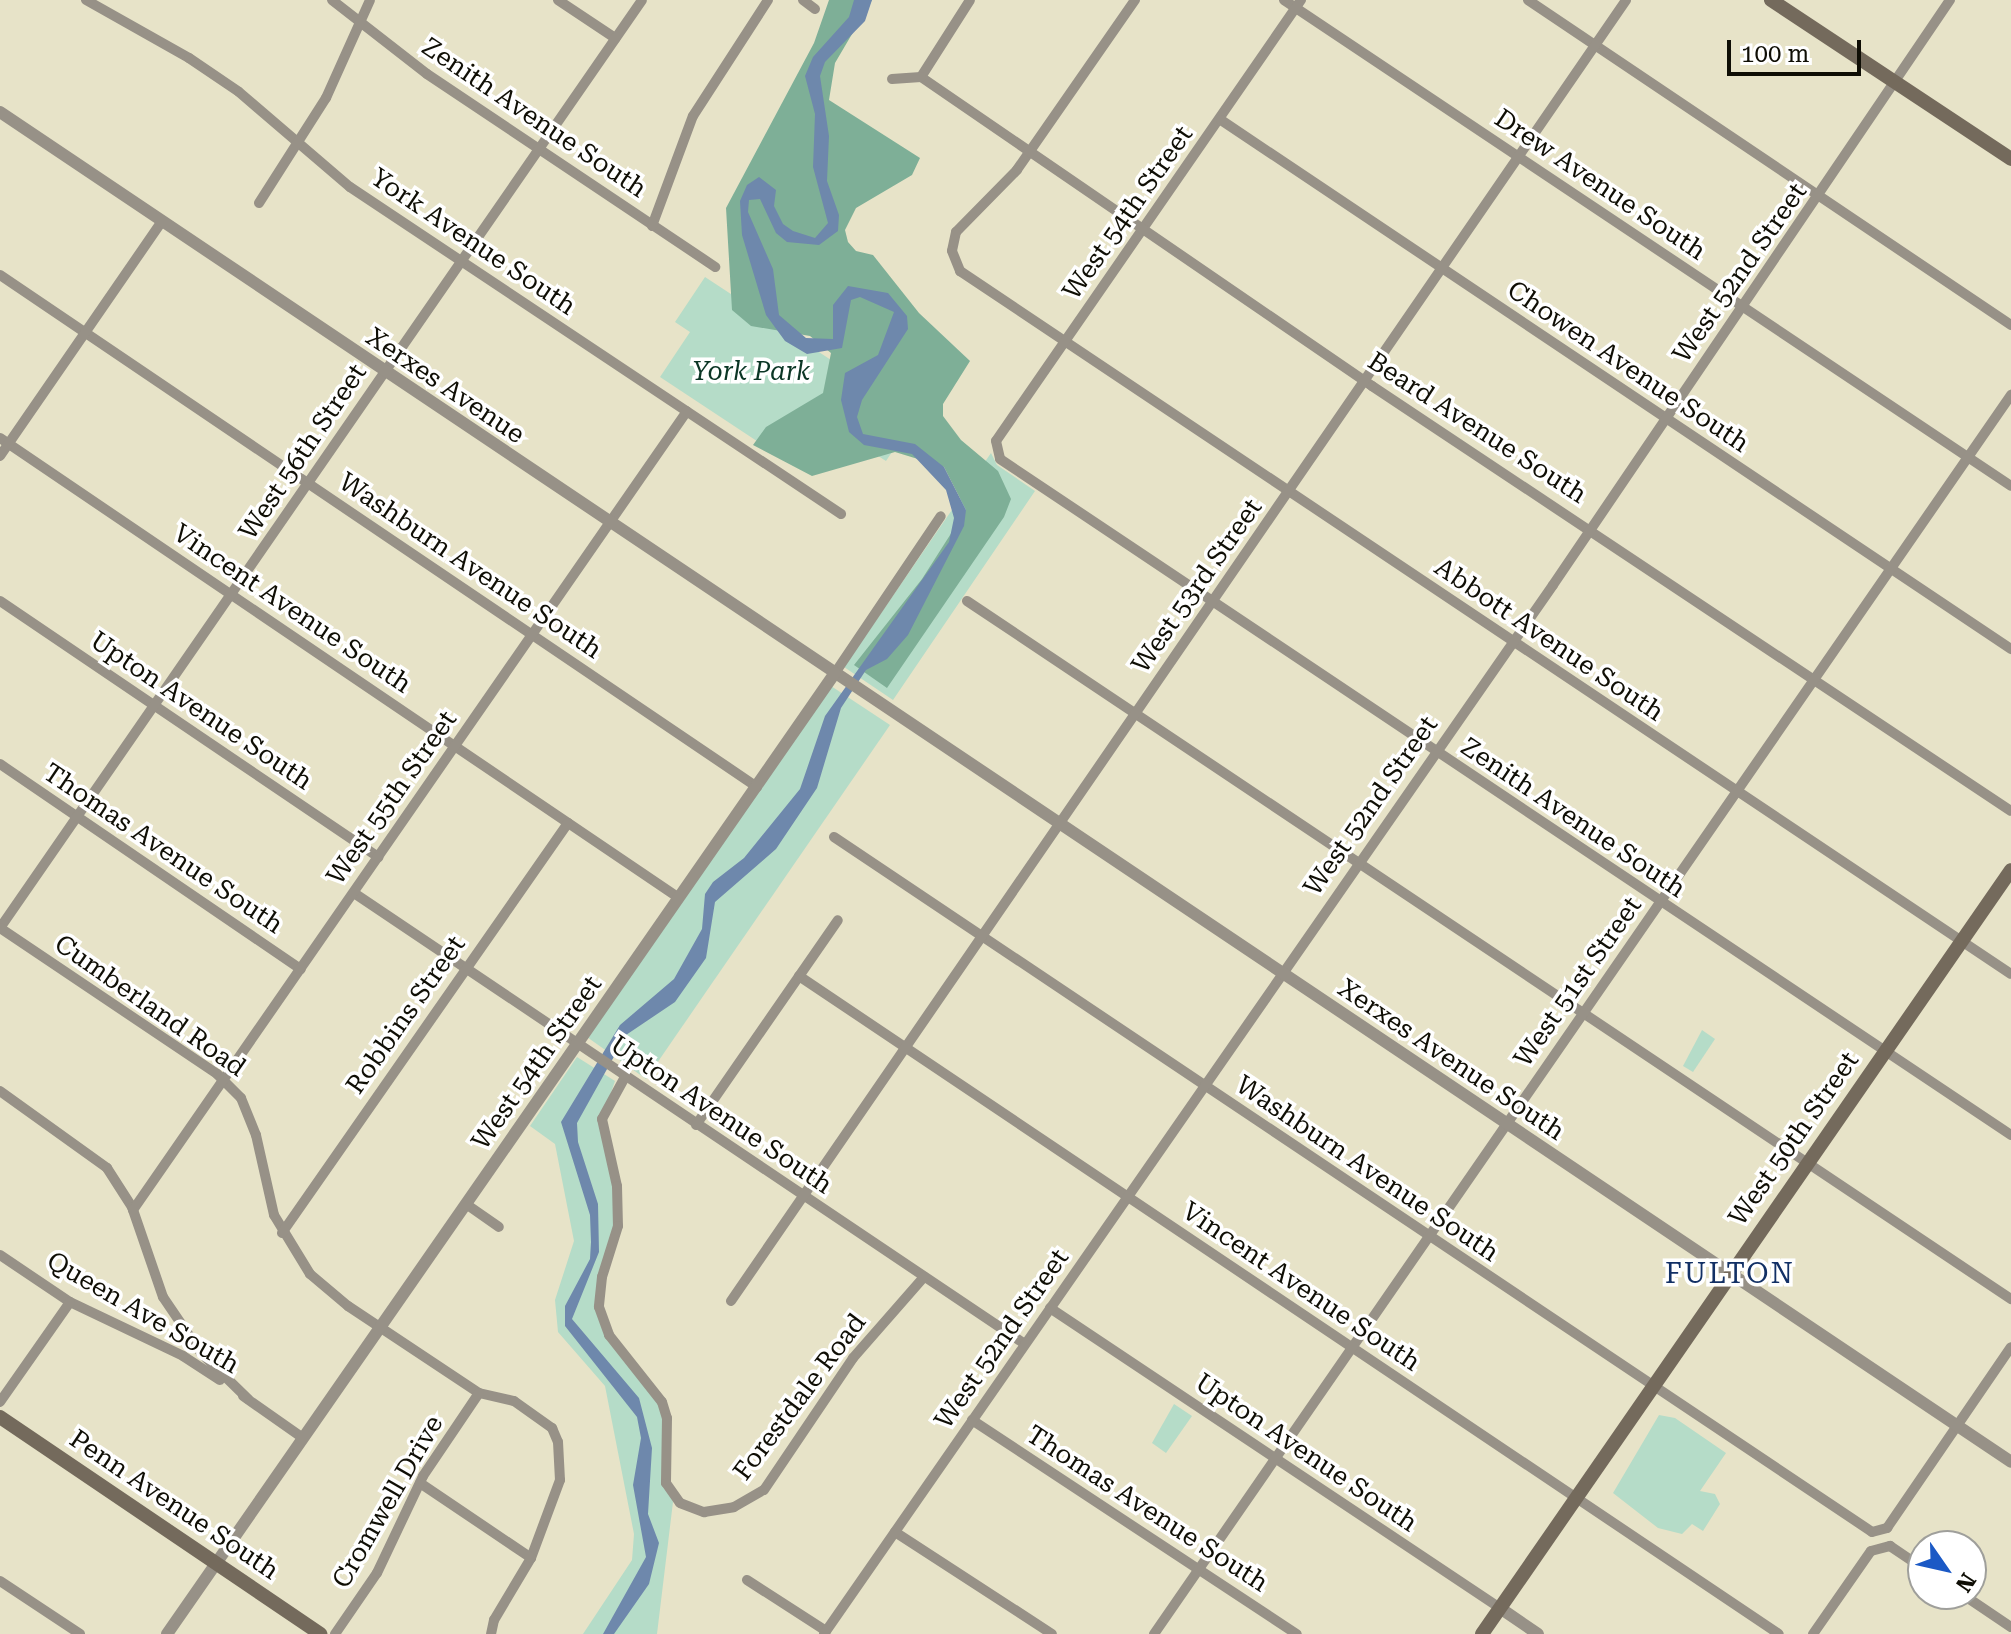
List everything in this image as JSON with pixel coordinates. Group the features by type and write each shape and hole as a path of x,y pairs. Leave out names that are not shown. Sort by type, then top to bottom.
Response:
{"main road":[{"path":"1771,0 2011,159"},
{"name":"West 50th Street","path":"1482,1634 2011,870"},
{"name":"Penn Avenue South","path":"0,1417 320,1634"}],"street":[{"name":"York Avenue South","path":"86,0 189,58 350,187 841,514"},
{"name":"Zenith Avenue South","path":"332,0 360,24 539,149 715,267"},
{"path":"259,203 299,144 370,0"},
{"path":"558,0 615,38"},
{"name":"West 56th Street","path":"0,928 642,0"},
{"path":"652,226 698,107 768,0"},
{"path":"803,0 815,9"},
{"path":"892,79 921,77 970,0"},
{"name":"Abbott Avenue South","path":"1135,0 1029,154 1003,186 965,219 952,251 960,271 2011,974"},
{"name":"Drew Avenue South","path":"1284,0 1299,4 1518,157 2011,486"},
{"path":"1528,0 2011,325"},
{"name":"West 53rd Street","path":"731,1301 1626,0"},
{"name":"West 52nd Street","path":"825,1633 1513,642 1897,83 1950,0"},
{"name":"West 54th Street","path":"996,452 996,441 1299,4"},
{"name":"Beard Avenue South","path":"921,77 1364,381 2011,811"},
{"name":"Xerxes Avenue","path":"0,112 866,695"},
{"name":"Chowen Avenue South","path":"1221,120 2011,649"},
{"path":"0,456 4,441 162,221"},
{"name":"Washburn Avenue South","path":"0,275 757,787"},
{"name":"West 51st Street","path":"1154,1634 2011,395"},
{"name":"West 55th Street","path":"133,1210 687,411"},
{"name":"Vincent Avenue South","path":"4,441 679,898"},
{"name":"Zenith Avenue South","path":"996,452 1212,603 2011,1135"},
{"name":"West 54th Street","path":"167,1634 757,787 840,677 941,516"},
{"name":"Upton Avenue South","path":"0,601 378,857"},
{"path":"967,601 2011,1299"},
{"name":"Xerxes Avenue South","path":"866,695 2011,1462"},
{"name":"Thomas Avenue South","path":"0,764 301,969"},
{"name":"Robbins Street","path":"282,1233 568,823"},
{"name":"Washburn Avenue South","path":"834,837 1428,1237 1877,1532 1887,1528 1956,1425"},
{"name":"Upton Avenue South","path":"354,893 592,1056 1025,1344"},
{"path":"696,1125 838,920"},
{"name":"Cumberland Road","path":"0,928 223,1081 241,1098 256,1135 267,1196 282,1233 310,1274 380,1327 479,1393 514,1401 556,1435 560,1480 531,1558"},
{"name":"Vincent Avenue South","path":"799,976 1578,1496 1779,1634"},
{"name":"Forestdale Road","path":"620,1074 602,1119 619,1216 599,1307 609,1335 662,1402 667,1418 666,1483 680,1503 704,1512 734,1507 764,1490 853,1358 924,1277"},
{"path":"0,1091 90,1152 122,1187 163,1297 201,1353 248,1399"},
{"path":"466,1204 499,1227"},
{"name":"Queen Ave South","path":"0,1255 70,1302 183,1356 303,1438"},
{"path":"0,1402 70,1302"},
{"name":"Upton Avenue South","path":"1050,1308 1538,1634"},
{"path":"1956,1425 2011,1347"},
{"name":"Cromwell Drive","path":"335,1634 377,1573 420,1483 479,1393"},
{"name":"Thomas Avenue South","path":"972,1420 1297,1634"},
{"path":"420,1483 531,1558 494,1620 491,1634"},
{"path":"895,1532 1052,1634"},
{"path":"1813,1634 1871,1551 1882,1546 1907,1559"},
{"path":"747,1580 825,1633"},
{"path":"0,1581 80,1634"},
{"path":"1986,1610 2011,1627"}],"green space":[{"path":"829,0 872,0 835,63 829,100 920,158 912,175 856,208 845,230 848,242 856,251 873,255 919,313 970,361 943,404 943,416 961,440 998,471 1011,499 1004,517 887,688 854,665 922,579 966,510 944,467 895,452 812,476 753,445 766,427 823,393 831,353 810,336 751,326 732,310 726,208 814,43"},
{"name":"York Park","path":"705,277 916,416 886,461 858,443 784,459 660,377 690,332 675,322"},
{"path":"991,453 997,465 1035,491 893,700 844,667"},
{"path":"831,686 890,725 646,1079 587,1037"},
{"path":"1702,1030 1715,1039 1693,1072 1683,1066"},
{"path":"577,1057 615,1081 602,1119 619,1206 602,1277 602,1321 662,1402 664,1470 673,1502 657,1634 583,1634 632,1560 634,1534 605,1386 558,1332 555,1300 574,1241 555,1144 530,1126"},
{"path":"1174,1404 1192,1416 1166,1453 1152,1443"},
{"path":"1659,1415 1675,1418 1726,1453 1700,1491 1715,1494 1720,1504 1703,1531 1692,1524 1682,1534 1658,1528 1613,1493"}],"water":[{"path":"854,0 872,0 865,21 825,62 820,76 829,136 827,181 839,215 838,231 819,245 787,242 776,233 760,199 749,200 748,212 773,269 779,315 806,338 833,339 833,305 848,286 888,293 907,316 908,329 862,400 857,417 863,434 915,444 944,467 966,510 964,526 908,635 887,659 866,670 841,708 817,788 776,849 715,902 706,958 675,1002 626,1035 577,1123 578,1142 598,1204 599,1252 572,1319 639,1398 652,1448 648,1514 659,1543 649,1584 614,1634 603,1634 646,1557 633,1485 641,1438 637,1417 565,1326 565,1306 590,1259 591,1242 590,1215 561,1122 620,1025 674,979 702,929 705,894 713,882 744,858 800,789 825,716 949,542 954,518 946,490 912,454 864,445 849,432 841,400 845,373 878,355 894,312 860,297 851,300 842,348 807,354 785,341 766,315 742,235 740,201 747,185 759,177 776,190 774,206 783,224 793,231 815,238 828,223 813,167 815,114 805,76 813,57 849,17"}],"district":[{"name":"FULTON","path":"1730,1274"}]}
